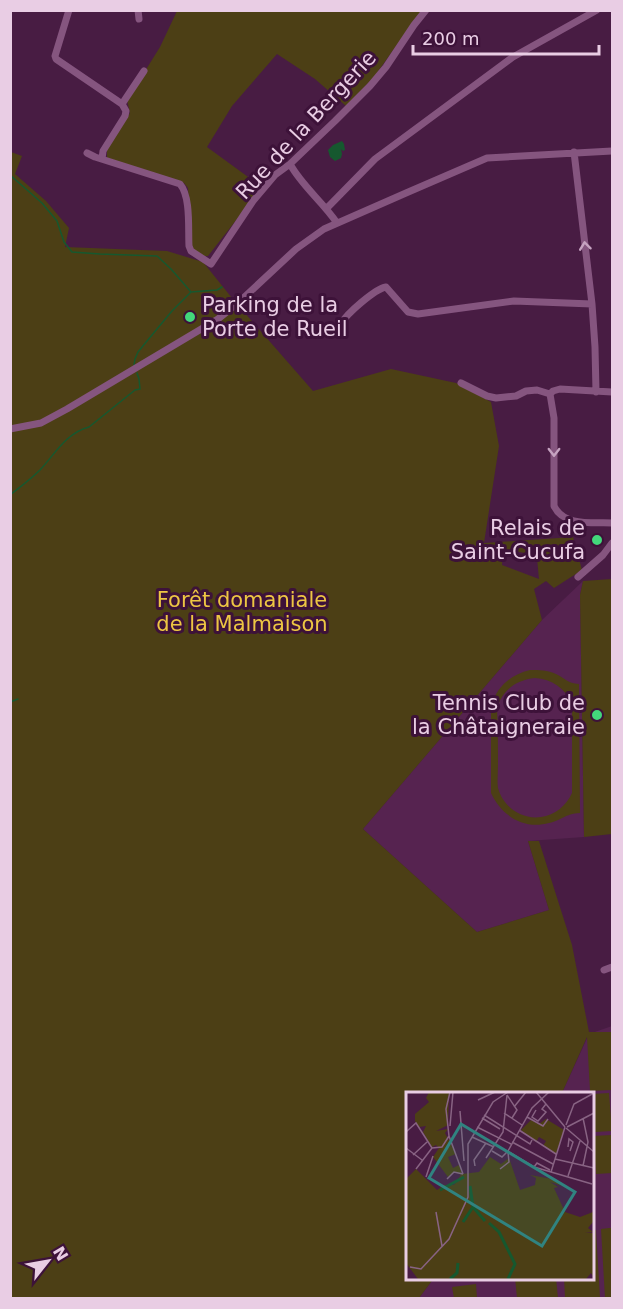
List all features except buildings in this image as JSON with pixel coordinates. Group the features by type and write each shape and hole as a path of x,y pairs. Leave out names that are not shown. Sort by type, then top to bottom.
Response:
{"street":[{"path":"69,10 56,59 122,104 126,111 103,151 102,159 87,153"},
{"path":"138,10 139,19"},
{"name":"Rue de la Bergerie","path":"102,159 180,184 186,198 189,246 191,251 211,264 254,201 275,175 290,164 370,86 426,10"},
{"path":"327,208 375,159 513,57 597,10"},
{"path":"122,104 144,71"},
{"path":"10,429 41,423 91,396 218,319 296,249 324,229 487,158 612,151"},
{"path":"574,152 592,304 596,392"},
{"path":"290,164 337,223"},
{"path":"341,324 344,317 386,287 408,312 418,314 514,301 592,304"},
{"path":"460,383 496,398 516,396 526,391 537,390 550,394"},
{"path":"550,394 560,390 612,392"},
{"path":"550,394 554,418 554,506 564,519 575,522 612,523"},
{"path":"578,577 603,555 612,543"},
{"path":"604,970 612,967"}],"shaded area":[{"path":"342,141 345,150 341,149 341,158 335,161 330,157 328,150"},
{"path":"583,581 580,595 584,837 528,841 549,910 477,932 363,829 542,620"},
{"path":"612,1026 612,1298 419,1298 433,1279 593,1279 593,1092 562,1092 589,1034"}],"green space":[{"path":"177,11 423,11 374,77 346,106 315,79 277,54 232,106 207,147 262,187 208,256 199,256 191,251 188,188 184,183 107,158 107,148 130,113 127,100 160,47"},
{"name":"Forêt domaniale de la Malmaison","path":"11,152 22,156 15,174 46,201 69,228 65,247 167,251 203,262 313,391 391,369 456,383 491,402 499,446 484,543 573,537 582,570 554,588 546,581 534,589 542,620 363,829 477,932 549,910 528,841 539,841 572,945 589,1032 612,1032 612,1090 590,1091 587,1037 562,1092 406,1092 406,1279 433,1279 419,1298 11,1298","holes":["503,549 537,558 539,579 502,565"]},
{"name":"Tennis Club de la Châtaigneraie","path":"612,579 612,834 584,837 580,595 583,581"},
{"path":"547,671 569,682 579,684 580,813 539,825 514,819 501,808 491,793 491,705 497,692 506,682 523,672","holes":["528,679 552,682 562,689 572,704 572,793 567,802 555,812 546,816 534,817 514,811 504,801 498,788 497,709 502,696 511,687"]},
{"path":"609,1093 612,1131 595,1132 593,1094"},
{"path":"611,1135 612,1173 596,1174 593,1136"},
{"path":"612,1228 612,1298 605,1298 601,1229"},
{"path":"593,1230 596,1230 600,1298 565,1298 564,1279 593,1279"},
{"path":"515,1279 556,1279 558,1298 517,1298"},
{"path":"476,1284 477,1298 454,1298 452,1287"}],"waterway":[{"path":"10,175 42,203 57,221 64,242 72,252 157,256 191,292"},
{"path":"134,365 138,352 191,292 217,290 222,287"},
{"path":"10,495 40,470 67,439 89,427 135,390 140,389 137,373"},
{"path":"10,702 18,699"}],"place":[{"name":"Parking de la Porte de Rueil","path":"190,317"},
{"name":"Relais de Saint-Cucufa","path":"597,540"},
{"name":"Tennis Club de la Châtaigneraie","path":"597,715"}]}
